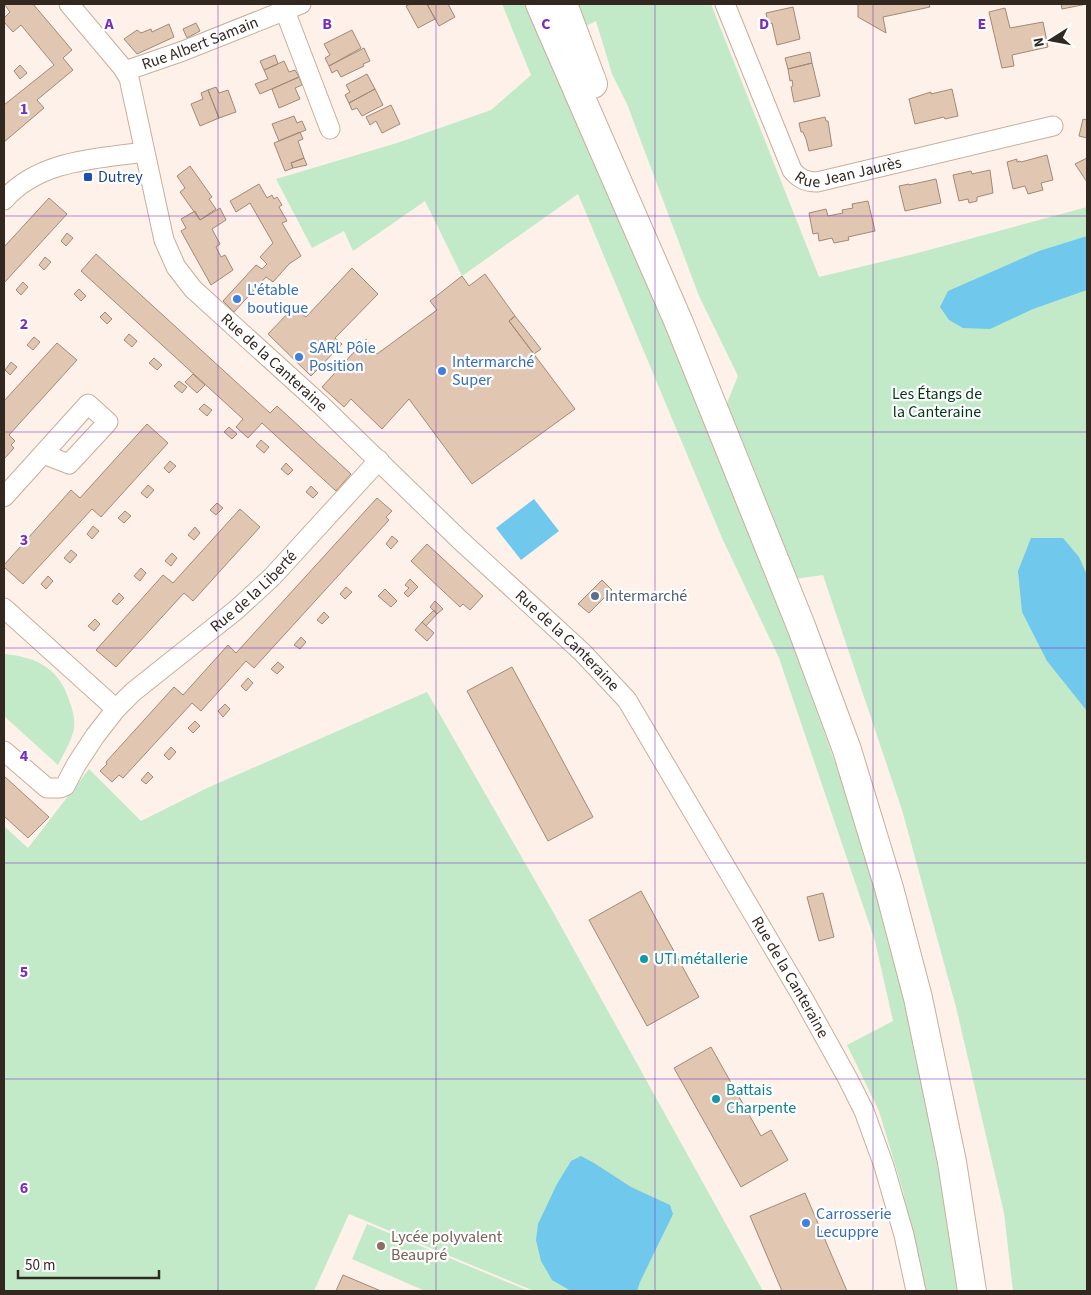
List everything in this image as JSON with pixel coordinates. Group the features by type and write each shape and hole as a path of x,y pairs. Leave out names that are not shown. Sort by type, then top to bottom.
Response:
{"main road":[{"path":"540,4 679,323 814,660 847,750 909,959 952,1162 972,1291"},
{"path":"563,4 617,148 679,323"}],"street":[{"path":"69,4 125,71"},
{"name":"Rue Jean Jaurès","path":"725,4 792,170 798,177 807,182 817,182 1053,126"},
{"path":"293,7 330,130"},
{"name":"Rue Albert Samain","path":"125,71 184,51 293,7"},
{"name":"Rue de la Canteraine","path":"125,71 132,88 164,240 171,257 183,277 209,304 321,405 460,540 582,652 614,685 635,712 803,998 848,1079 864,1112 884,1166 904,1235 916,1291"},
{"path":"4,200 26,180 47,170 86,161 144,152"},
{"path":"4,497 43,454"},
{"name":"Rue de la Liberté","path":"4,751 41,785 47,788 66,786 82,756 116,709 133,692 253,595 272,577 378,460"},
{"path":"6,613 116,709"}],"green space":[{"path":"502,4 525,4 627,227 735,488 863,839 902,983 941,1182 957,1291 922,1291 903,1191 879,1111 847,1045 893,1021 875,941 779,658 722,538 578,194 462,276 425,201 353,251 344,231 312,248 276,179 397,143 491,110 531,75"},
{"name":"Les Étangs de la Canteraine","path":"575,4 711,4 819,277 914,254 1087,207 1087,1291 1013,1291 1004,1213 956,1007 902,810 823,575 794,579 724,410 738,376 699,296 627,104 612,74 596,21 584,27"},
{"path":"4,654 27,658 46,667 54,673 66,691 73,712 74,729 58,765 4,716"},
{"path":"427,692 552,910 763,1291 534,1291 349,1214 314,1291 4,1291 4,826 28,848 89,769 141,821 207,788"},
{"path":"367,1224 529,1291 425,1291 352,1259"}],"water":[{"path":"1087,236 1087,290 1033,309 990,329 963,328 949,320 940,307 948,291 1039,251"},
{"path":"534,499 559,531 521,560 496,528"},
{"path":"1031,538 1063,538 1079,557 1087,575 1087,711 1047,661 1022,612 1018,571"},
{"path":"581,1156 631,1187 670,1205 673,1214 637,1291 571,1291 552,1280 541,1261 536,1240 538,1224 557,1184 571,1161"}],"building":[{"path":"4,4 33,4 72,50 63,58 73,70 37,100 44,108 4,142 4,105 54,65 21,25 13,32 4,22 4,18 10,12"},
{"path":"410,4 427,4 435,19 418,28 406,6"},
{"path":"427,4 448,4 455,17 439,26"},
{"path":"858,4 929,4 930,7 883,17 886,33 858,17"},
{"path":"1061,4 1087,4 1062,9"},
{"path":"793,7 800,39 777,45 772,23 768,24 766,13"},
{"path":"1005,8 1010,28 1043,22 1048,47 1012,55 1014,66 1002,68 989,12"},
{"path":"196,23 200,31 187,38 183,29"},
{"path":"169,24 174,37 137,54 124,39 137,30 141,33 151,29 152,32"},
{"path":"352,30 361,48 329,66 325,58 330,55 324,44"},
{"path":"364,48 370,61 363,64 364,66 341,77 337,70 332,73 329,66"},
{"path":"810,52 812,63 788,69 785,58"},
{"path":"275,55 278,64 264,70 260,61"},
{"path":"284,61 289,72 295,70 299,77 260,94 255,84 268,79 264,70"},
{"path":"812,63 820,96 794,102 791,87 793,86 792,80 790,81 788,69"},
{"path":"20,65 27,73 20,79 14,71"},
{"path":"367,74 375,89 349,103 345,95 350,92 346,85"},
{"path":"299,77 302,85 295,88 300,99 279,108 272,89"},
{"path":"216,87 219,93 228,90 236,112 219,118 208,90"},
{"path":"375,89 383,105 362,116 357,108 352,110 349,103"},
{"path":"952,89 958,116 945,119 944,117 915,124 909,99 931,92 931,94"},
{"path":"208,90 219,118 200,126 191,104 203,99 201,93"},
{"path":"391,105 400,124 382,133 376,121 370,125 366,117"},
{"path":"294,116 297,123 302,121 306,130 279,141 272,124"},
{"path":"825,117 826,121 828,121 832,146 809,151 799,123"},
{"path":"1083,119 1087,120 1087,138 1079,136"},
{"path":"300,132 303,139 298,141 304,158 291,163 293,168 285,171 274,143"},
{"path":"1047,155 1053,180 1041,183 1043,190 1028,194 1025,186 1013,189 1007,162 1017,159 1017,162 1021,162"},
{"path":"304,158 307,165 293,168 291,163"},
{"path":"1087,158 1087,182 1075,164"},
{"path":"190,166 212,197 209,199 216,209 200,220 180,192 185,188 177,176"},
{"path":"990,170 993,193 977,197 977,201 969,203 968,199 959,201 953,175 971,171 972,174"},
{"path":"936,179 941,203 905,211 899,186"},
{"path":"259,184 267,198 272,195 274,199 277,197 282,205 279,207 287,221 282,223 301,256 289,264 273,282 266,277 234,312 223,301 256,265 262,269 267,264 260,257 273,243 250,203 236,212 230,201"},
{"path":"49,198 67,214 4,283 4,247"},
{"path":"868,201 875,231 848,237 849,240 834,243 832,238 819,241 818,233 813,234 809,213 826,209 828,216 843,213 842,210 853,208 852,204"},
{"path":"220,208 226,220 212,229 220,244 216,247 221,257 225,255 233,270 211,285 181,231 186,228 181,219 195,211 200,220"},
{"path":"67,233 73,238 66,246 61,241"},
{"path":"96,254 270,413 277,406 351,474 336,491 262,423 248,438 236,427 243,419 81,271"},
{"path":"45,257 51,262 44,270 39,265"},
{"path":"352,268 378,294 335,338 342,344 311,376 268,334 294,307 306,317"},
{"name":"Intermarché Super","path":"485,274 515,316 509,321 575,409 472,484 409,399 382,429 351,399 344,407 322,387 366,339 377,354 437,310 430,301 462,276 469,286"},
{"path":"23,282 28,287 21,295 16,290"},
{"path":"79,289 86,296 81,301 74,294"},
{"path":"105,312 112,319 107,324 100,317"},
{"path":"515,316 541,349 534,354 509,321"},
{"path":"129,334 137,341 132,347 124,340"},
{"path":"34,337 40,342 33,350 27,345"},
{"path":"57,343 77,360 9,435 15,441 11,445 14,448 4,459 4,401"},
{"path":"154,358 162,365 157,370 149,363"},
{"path":"11,362 17,367 10,375 5,370"},
{"path":"193,374 205,385 197,393 185,382"},
{"path":"179,381 187,387 182,393 174,386"},
{"path":"204,404 212,410 207,416 199,409"},
{"path":"147,424 168,443 101,517 92,509 23,584 4,565 71,490 80,498"},
{"path":"229,427 237,434 232,439 224,432"},
{"path":"261,440 269,447 264,453 256,446"},
{"path":"170,461 176,466 169,473 164,468"},
{"path":"286,463 293,470 288,475 281,469"},
{"path":"148,485 154,490 147,498 141,493"},
{"path":"311,486 318,493 313,498 306,492"},
{"path":"377,498 392,511 386,517 389,520 254,668 246,661 201,711 192,703 123,778 119,775 112,782 100,771 174,687 183,695 228,645 236,653"},
{"path":"217,503 223,508 216,515 210,510"},
{"path":"240,509 260,527 193,601 184,593 116,667 96,650 163,575 173,583"},
{"path":"125,511 131,516 124,523 118,518"},
{"path":"93,526 99,531 92,539 87,534"},
{"path":"195,527 200,533 194,540 188,535"},
{"path":"392,536 398,541 391,549 386,544"},
{"path":"427,544 483,596 470,610 463,604 460,607 411,561"},
{"path":"71,550 77,555 70,563 64,558"},
{"path":"172,553 177,558 171,566 165,561"},
{"path":"141,568 146,573 140,581 134,576"},
{"path":"48,576 53,581 46,589 41,584"},
{"path":"410,579 418,587 408,597 404,593 409,588 405,585"},
{"path":"602,580 612,590 589,613 578,604"},
{"path":"346,587 352,592 345,599 340,594"},
{"path":"385,589 397,601 391,607 378,596"},
{"path":"119,593 124,598 117,605 112,601"},
{"path":"435,601 443,609 437,614 430,607"},
{"path":"434,610 437,614 426,626 422,622"},
{"path":"324,612 329,617 322,624 317,620"},
{"path":"95,619 100,624 94,631 88,626"},
{"path":"422,622 434,633 427,641 415,630"},
{"path":"301,637 306,642 300,649 294,645"},
{"path":"278,662 284,667 277,674 271,669"},
{"path":"512,667 593,817 548,841 467,691"},
{"path":"248,678 253,683 246,691 241,686"},
{"path":"225,704 230,709 223,717 218,711"},
{"path":"195,721 200,726 193,733 188,728"},
{"path":"171,747 176,752 169,760 164,755"},
{"path":"148,772 153,777 146,784 141,780"},
{"path":"4,776 49,817 28,838 4,816"},
{"name":"UTI métallerie","path":"641,891 699,997 647,1026 589,920"},
{"path":"823,893 834,937 819,941 807,897"},
{"name":"Battais Charpente","path":"711,1047 761,1136 771,1130 788,1160 741,1187 674,1068"},
{"path":"805,1193 847,1291 782,1291 750,1216"},
{"path":"343,1275 381,1291 336,1291"}],"place":[{"name":"Dutrey","path":"88,177"},
{"name":"L'étable boutique","path":"237,299"},
{"name":"SARL Pôle Position","path":"299,357"},
{"name":"Intermarché Super","path":"442,371"},
{"name":"Intermarché","path":"595,596"},
{"name":"UTI métallerie","path":"644,959"},
{"name":"Battais Charpente","path":"716,1099"},
{"name":"Carrosserie Lecuppre","path":"806,1223"},
{"name":"Lycée polyvalent Beaupré","path":"381,1246"}]}
